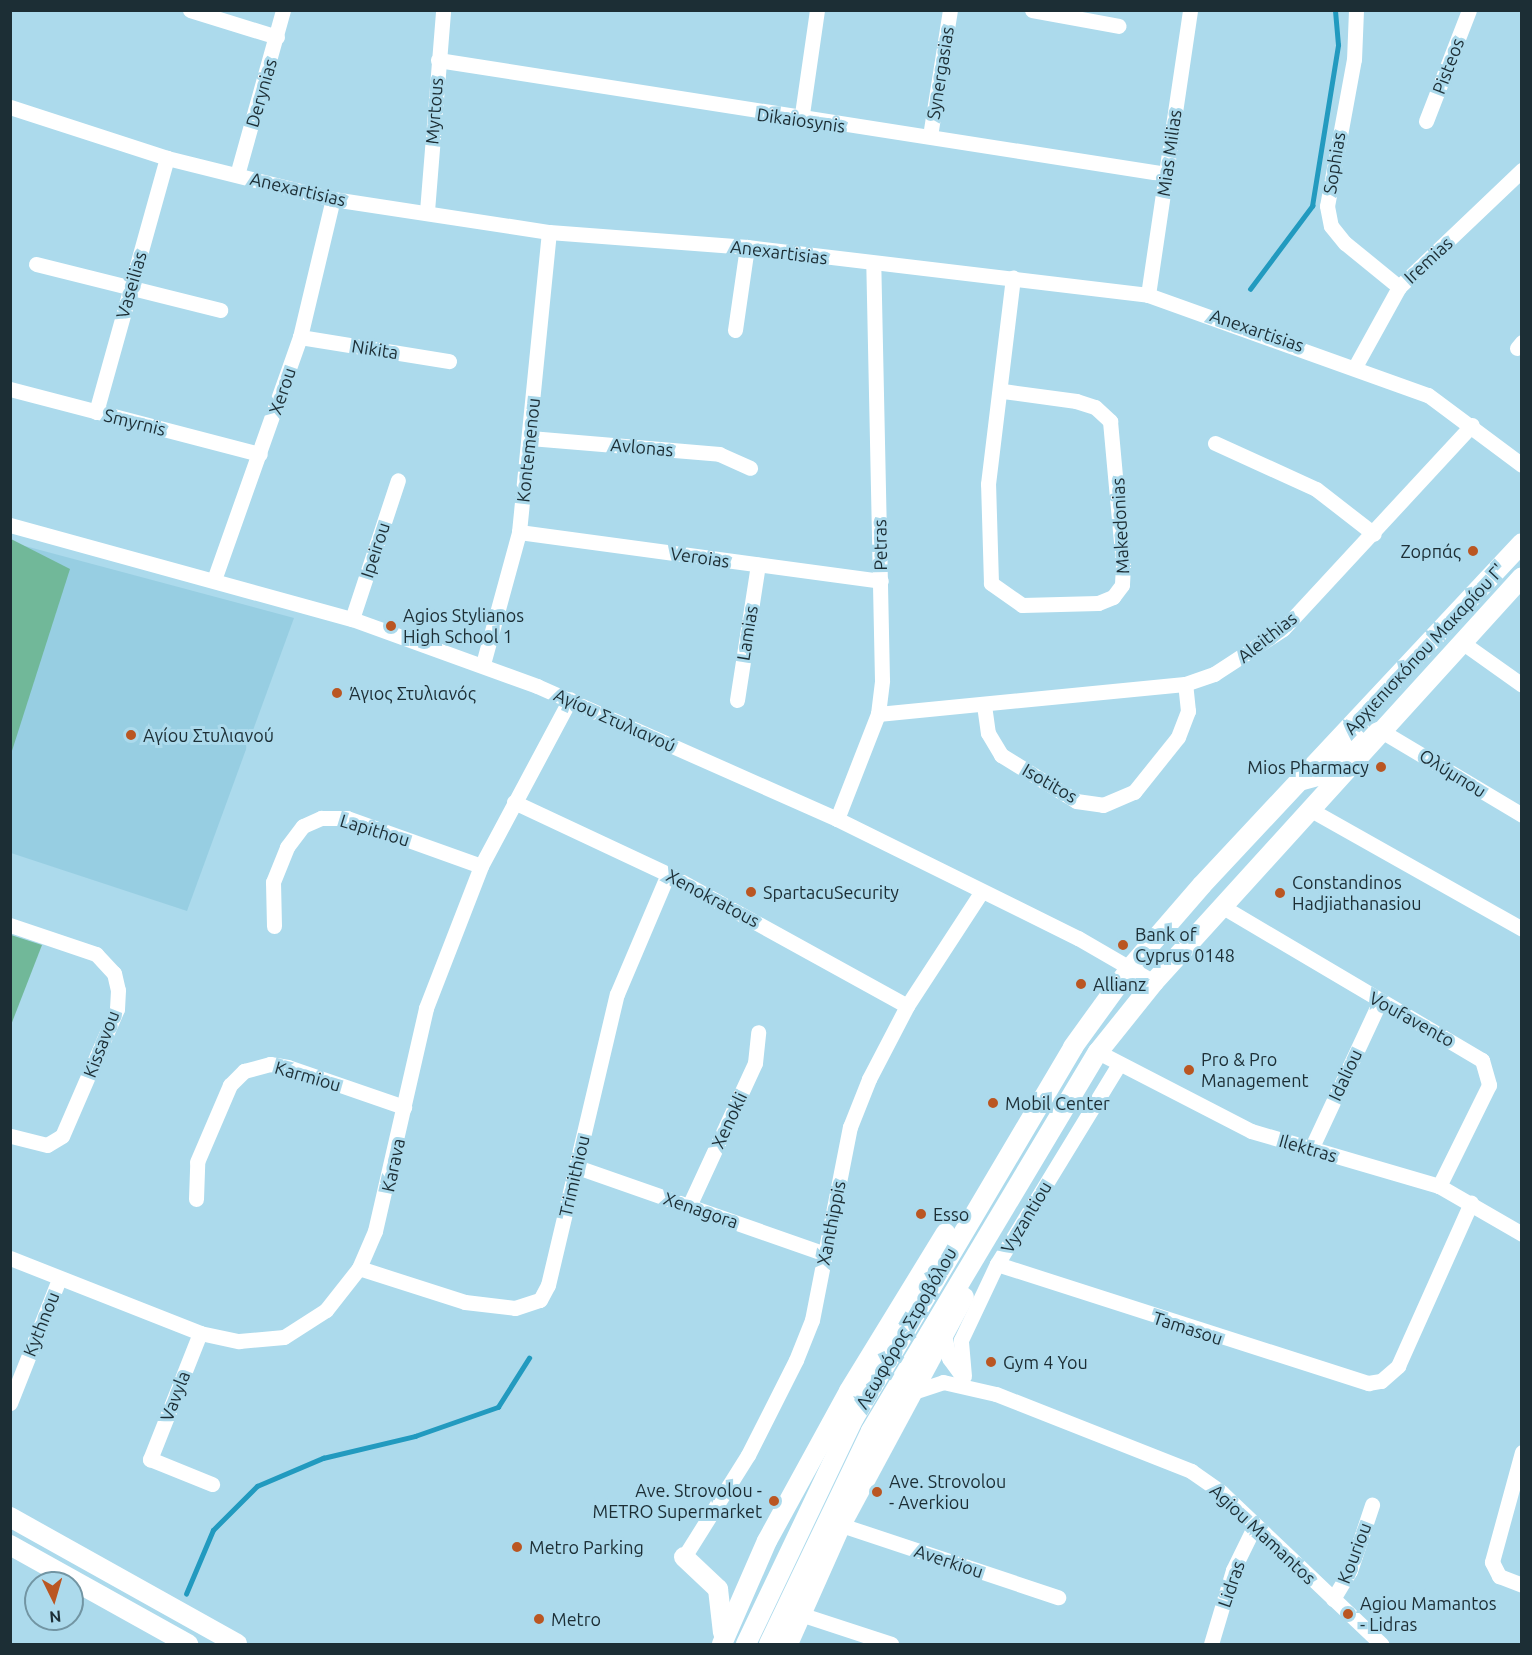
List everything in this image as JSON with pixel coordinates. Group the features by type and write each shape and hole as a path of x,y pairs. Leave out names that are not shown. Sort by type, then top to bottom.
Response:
{"main road":[{"name":"Αρχιεπισκόπου Μακαρίου Γ'","path":"1131,967 1521,543"},
{"name":"Αρχιεπισκόπου Μακαρίου Γ'","path":"1154,982 1521,577"},
{"name":"Λεωφόρος Στροβόλου","path":"746,1644 827,1469 995,1174 1073,1047 1131,967"},
{"name":"Λεωφόρος Στροβόλου","path":"769,1644 871,1431 1030,1158 1098,1052 1154,982"},
{"path":"788,1644 841,1525 910,1393 1016,1204 1030,1158"},
{"path":"722,1643 767,1541 849,1391 948,1230 995,1174"},
{"path":"10,1517 237,1644"},
{"path":"10,1545 188,1644"},
{"path":"684,1557 718,1589 722,1643"}],"street":[{"path":"190,10 277,37"},
{"name":"Derynias","path":"237,175 283,10"},
{"name":"Myrtous","path":"427,212 443,10"},
{"path":"801,121 816,10"},
{"name":"Synergasias","path":"930,136 950,10"},
{"path":"1032,10 1119,26"},
{"name":"Mias Milias","path":"1148,295 1190,10"},
{"name":"Sophias","path":"1356,10 1354,58 1327,206 1332,226 1345,243 1399,287"},
{"name":"Pisteos","path":"1426,121 1469,10"},
{"name":"Dikaiosynis","path":"438,60 801,121 930,136 1166,174"},
{"name":"Anexartisias","path":"10,107 167,158 333,200 427,212 549,232 747,247 1148,295 1356,365 1428,395 1472,425 1521,465"},
{"name":"Vaseilias","path":"96,412 167,158"},
{"name":"Iremias","path":"1356,365 1399,287 1521,170"},
{"name":"Xerou","path":"215,578 300,337 333,200"},
{"name":"Kontemenou","path":"483,664 519,532 549,232"},
{"path":"735,330 747,247"},
{"name":"Petras","path":"837,819 878,714 881,581 873,263"},
{"path":"36,264 220,309"},
{"name":"Makedonias","path":"1003,391 1085,404 1110,422 1124,565 1122,585 1113,597 1098,603 1022,605 991,583 988,484 1003,391 1012,278"},
{"name":"Nikita","path":"300,337 449,361"},
{"name":"Smyrnis","path":"10,388 260,454"},
{"name":"Aleithias","path":"878,714 1185,684 1252,654 1283,629 1374,534 1472,425"},
{"name":"Avlonas","path":"530,438 719,454 750,468"},
{"path":"1215,443 1316,489 1374,534"},
{"name":"Ipeirou","path":"352,619 398,480"},
{"name":"Αγίου Στυλιανού","path":"10,525 215,578 352,619 483,664 570,699 837,819 1131,967 1154,982"},
{"name":"Veroias","path":"519,532 881,581"},
{"name":"Lamias","path":"737,700 758,566"},
{"path":"1463,643 1521,685"},
{"name":"Isotitos","path":"984,705 988,733 1000,755 1076,801 1103,805 1134,792 1178,737 1188,711 1185,684"},
{"name":"Karava","path":"10,1258 200,1333 239,1341 284,1337 326,1311 359,1268 386,1198 426,1008 481,866 570,699"},
{"path":"1299,783 1321,777 1363,735 1384,730"},
{"name":"Ολύμπου","path":"1384,730 1521,815"},
{"name":"Xenokratous","path":"514,802 668,874 907,1006"},
{"path":"1311,810 1521,929"},
{"name":"Lapithou","path":"274,926 272,890 286,847 303,826 321,818 347,818 481,866"},
{"name":"Trimithiou","path":"359,1268 457,1300 514,1308 534,1304 548,1285 617,994 668,874"},
{"name":"Xanthippis","path":"684,1557 748,1455 796,1360 812,1320 850,1127 907,1006 982,891"},
{"name":"Voufavento","path":"1223,907 1474,1054 1486,1067 1485,1094 1439,1186"},
{"name":"Kissavou","path":"10,925 96,954 114,973 118,990 117,1009 62,1136 47,1145 10,1136"},
{"name":"Idaliou","path":"1311,1149 1380,1000"},
{"name":"Xenokli","path":"689,1206 755,1063 759,1032"},
{"name":"Ilektras","path":"1098,1052 1118,1066 1251,1131 1439,1186 1521,1234"},
{"name":"Karmiou","path":"196,1199 197,1162 230,1085 244,1071 270,1064 288,1067 404,1107"},
{"name":"Vyzantiou","path":"964,1376 961,1340 997,1264 1118,1066"},
{"name":"Xenagora","path":"577,1167 826,1254"},
{"name":"Tamasou","path":"997,1264 1338,1378 1381,1381 1398,1366 1471,1203"},
{"name":"Kythnou","path":"10,1403 59,1279"},
{"name":"Vavyla","path":"200,1333 150,1460 212,1484"},
{"name":"Agiou Mamantos","path":"944,1334 949,1358 964,1376 996,1394 1191,1471 1255,1525 1382,1644"},
{"name":"Agiou Mamantos","path":"910,1393 943,1382 996,1394"},
{"path":"1521,1452 1493,1552 1494,1571 1521,1586"},
{"name":"Kouriou","path":"1333,1599 1350,1571 1371,1505"},
{"name":"Averkiou","path":"841,1525 1058,1596"},
{"name":"Lidras","path":"1211,1644 1233,1570 1255,1525"},
{"path":"800,1614 891,1644"}],"shaded area":[{"name":"Αγίου Στυλιανού","path":"10,542 294,618 187,911 11,853"}],"green space":[{"path":"11,539 70,569 11,754"},
{"path":"10,935 42,945 11,1025"}],"waterway":[{"path":"1250,289 1312,206 1338,45 1335,10"},
{"path":"186,1594 213,1530 257,1486 323,1458 415,1436 498,1407 529,1358"}],"place":[{"name":"Ζορπάς","path":"1473,551"},
{"name":"Agios Stylianos High School 1","path":"391,626"},
{"name":"Άγιος Στυλιανός","path":"337,693"},
{"name":"Αγίου Στυλιανού","path":"131,735"},
{"name":"Mios Pharmacy","path":"1381,767"},
{"name":"SpartacuSecurity","path":"751,892"},
{"name":"Constandinos Hadjiathanasiou","path":"1280,893"},
{"name":"Bank of Cyprus 0148","path":"1123,945"},
{"name":"Allianz","path":"1081,984"},
{"name":"Pro & Pro Management","path":"1189,1070"},
{"name":"Mobil Center","path":"993,1103"},
{"name":"Esso","path":"921,1214"},
{"name":"Gym 4 You","path":"991,1362"},
{"name":"Ave. Strovolou - Averkiou","path":"877,1492"},
{"name":"Ave. Strovolou - METRO Supermarket","path":"774,1501"},
{"name":"Metro Parking","path":"517,1547"},
{"name":"Agiou Mamantos - Lidras","path":"1348,1614"},
{"name":"Metro","path":"539,1619"}]}
